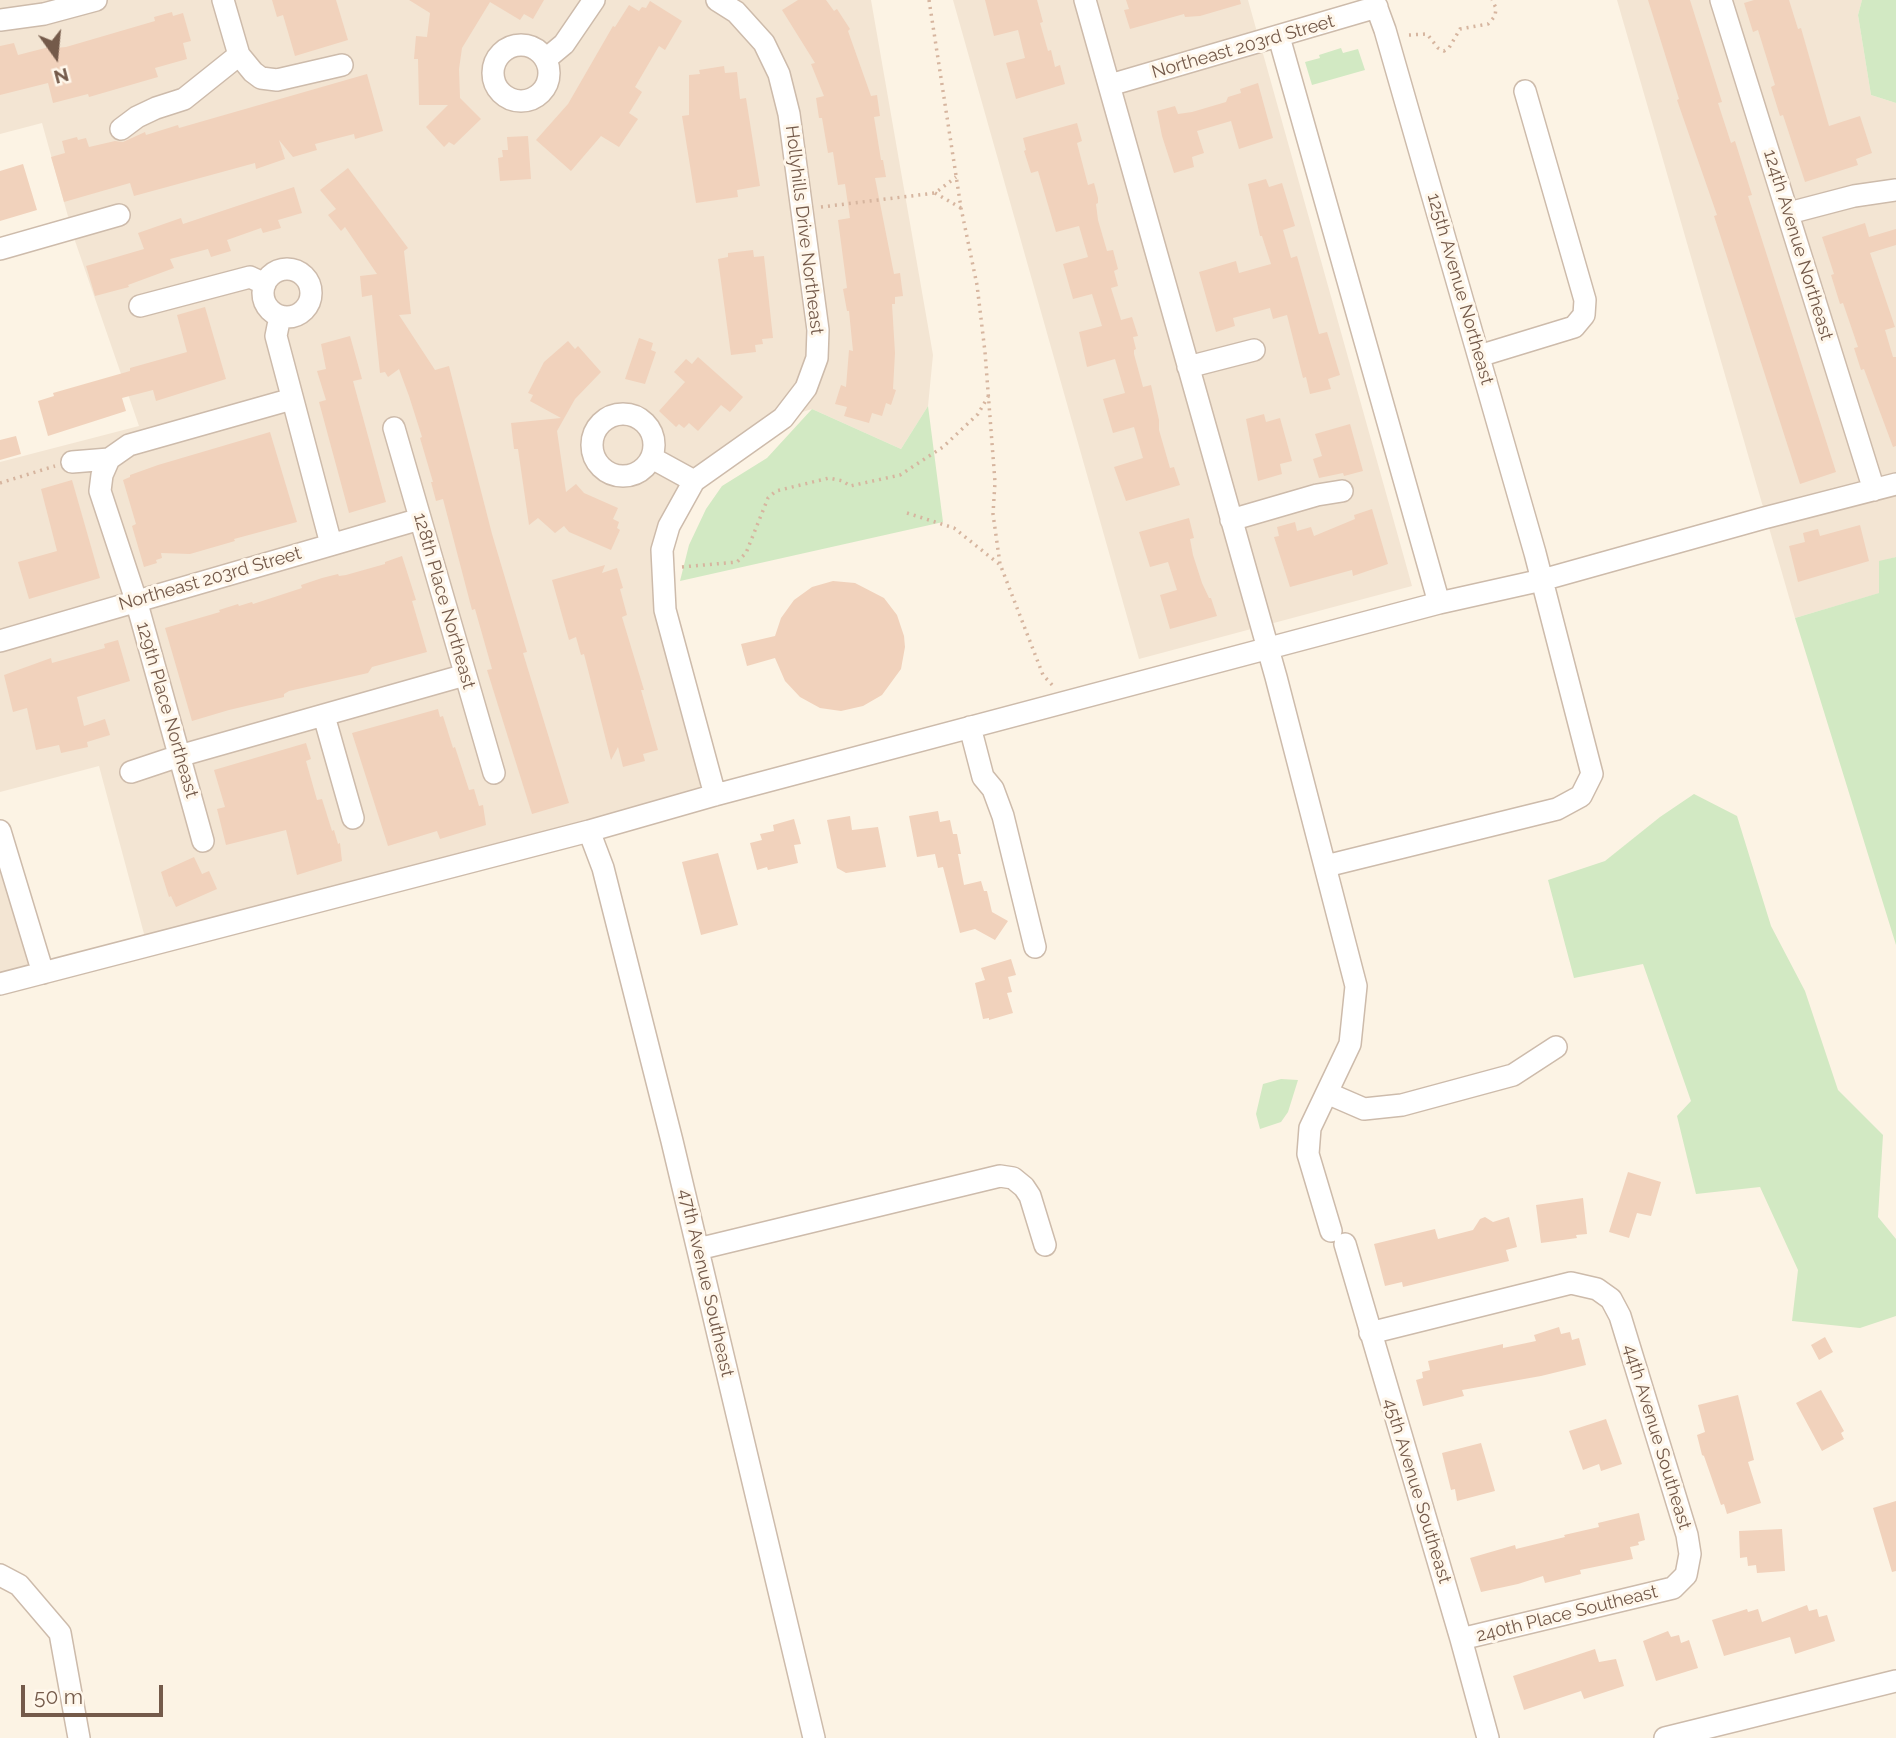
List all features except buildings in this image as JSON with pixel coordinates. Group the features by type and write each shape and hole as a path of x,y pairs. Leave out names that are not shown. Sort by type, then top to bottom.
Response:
{"street":[{"path":"0,20 44,14 96,0"},
{"path":"223,0 239,55 253,72 270,80 277,80 342,65"},
{"path":"546,59 564,44 594,0"},
{"name":"Hollyhills Drive Northeast","path":"715,795 666,610 662,550 669,526 694,481 783,418 806,388 817,359 818,330 789,114 779,74 764,43 736,12 718,0"},
{"name":"45th Avenue Southeast","path":"1085,0 1268,648 1356,986 1350,1044 1310,1128 1308,1154 1313,1177 1338,1237 1370,1333 1488,1738"},
{"name":"124th Avenue Northeast","path":"1721,0 1790,213 1874,490"},
{"name":"Northeast 203rd Street","path":"1110,85 1279,37 1376,4"},
{"name":"125th Avenue Northeast","path":"1326,866 1557,809 1581,796 1592,774 1542,580 1376,4"},
{"path":"1279,37 1439,603"},
{"path":"121,129 137,117 184,99 239,55"},
{"path":"1479,356 1574,327 1584,315 1585,300 1525,91"},
{"path":"1790,213 1854,196 1896,190"},
{"path":"0,249 118,215"},
{"path":"282,269 298,271 309,282 311,290 308,306 296,316 280,316 267,307 263,292 265,284 269,277 282,269"},
{"path":"140,306 250,277 265,284"},
{"path":"280,316 276,336 331,544"},
{"path":"1188,368 1254,350"},
{"path":"72,462 109,459 129,444 292,399"},
{"name":"128th Place Northeast","path":"394,428 494,773"},
{"path":"652,458 694,481"},
{"name":"129th Place Northeast","path":"109,459 102,475 100,491 136,600 203,841"},
{"path":"0,985 589,831 715,795 1439,603 1542,580 1896,484"},
{"path":"1231,520 1317,495 1342,491"},
{"name":"Northeast 203rd Street","path":"0,641 420,519"},
{"path":"131,772 465,675"},
{"path":"324,716 353,818"},
{"path":"970,727 983,777 993,789 1003,816 1035,947"},
{"path":"0,831 43,973"},
{"name":"47th Avenue Southeast","path":"589,831 603,867 698,1249 814,1738"},
{"path":"1327,1093 1364,1109 1402,1105 1513,1075 1556,1047"},
{"path":"698,1249 1000,1176 1013,1178 1030,1196 1045,1245"},
{"name":"44th Avenue Southeast","path":"1370,1333 1571,1283 1597,1289 1611,1299 1620,1316 1687,1535 1690,1555 1686,1574 1673,1588"},
{"path":"0,1574 19,1585 60,1633 79,1738"},
{"name":"240th Place Southeast","path":"1461,1639 1673,1588"},
{"path":"1665,1738 1896,1681"}],"path":[{"path":"929,0 961,208 977,285 989,395 995,482 993,514 1000,564 1043,675 1058,691"},
{"path":"1409,35 1427,34 1438,48 1444,51 1450,48 1460,29 1488,24 1495,16 1496,8 1492,0"},
{"path":"802,210 935,193 956,177"},
{"path":"935,193 961,208"},
{"path":"662,568 737,562 746,553 768,498 776,491 829,478 843,481 850,486 900,475 943,447 978,414 989,395"},
{"path":"0,483 72,462"},
{"path":"907,513 954,528 1000,564"}],"shaded area":[{"path":"0,0 871,0 933,355 928,406 901,449 812,409 783,418 695,481 662,550 715,795 147,945 99,766 0,792 0,462 139,426 74,238 42,123 0,134"},
{"path":"953,0 1248,0 1412,586 1139,659"},
{"path":"1617,0 1862,0 1858,15 1871,95 1896,103 1896,557 1879,562 1880,593 1795,618"},
{"path":"0,831 43,973 0,984"}],"green space":[{"path":"1862,0 1896,0 1896,103 1871,95 1858,15"},
{"path":"1341,48 1343,53 1358,49 1365,70 1312,85 1305,62"},
{"path":"928,406 943,522 680,581 689,545 706,509 722,486 767,458 812,409 901,449"},
{"path":"1896,557 1896,945 1795,618 1879,593 1879,561"},
{"path":"1694,794 1737,816 1771,926 1805,991 1838,1090 1883,1135 1878,1217 1896,1239 1896,1316 1860,1328 1792,1321 1798,1270 1760,1187 1696,1194 1677,1116 1691,1101 1643,964 1574,978 1548,880 1605,861"},
{"path":"1281,1079 1298,1080 1288,1112 1281,1122 1260,1129 1256,1114 1263,1084"}]}
